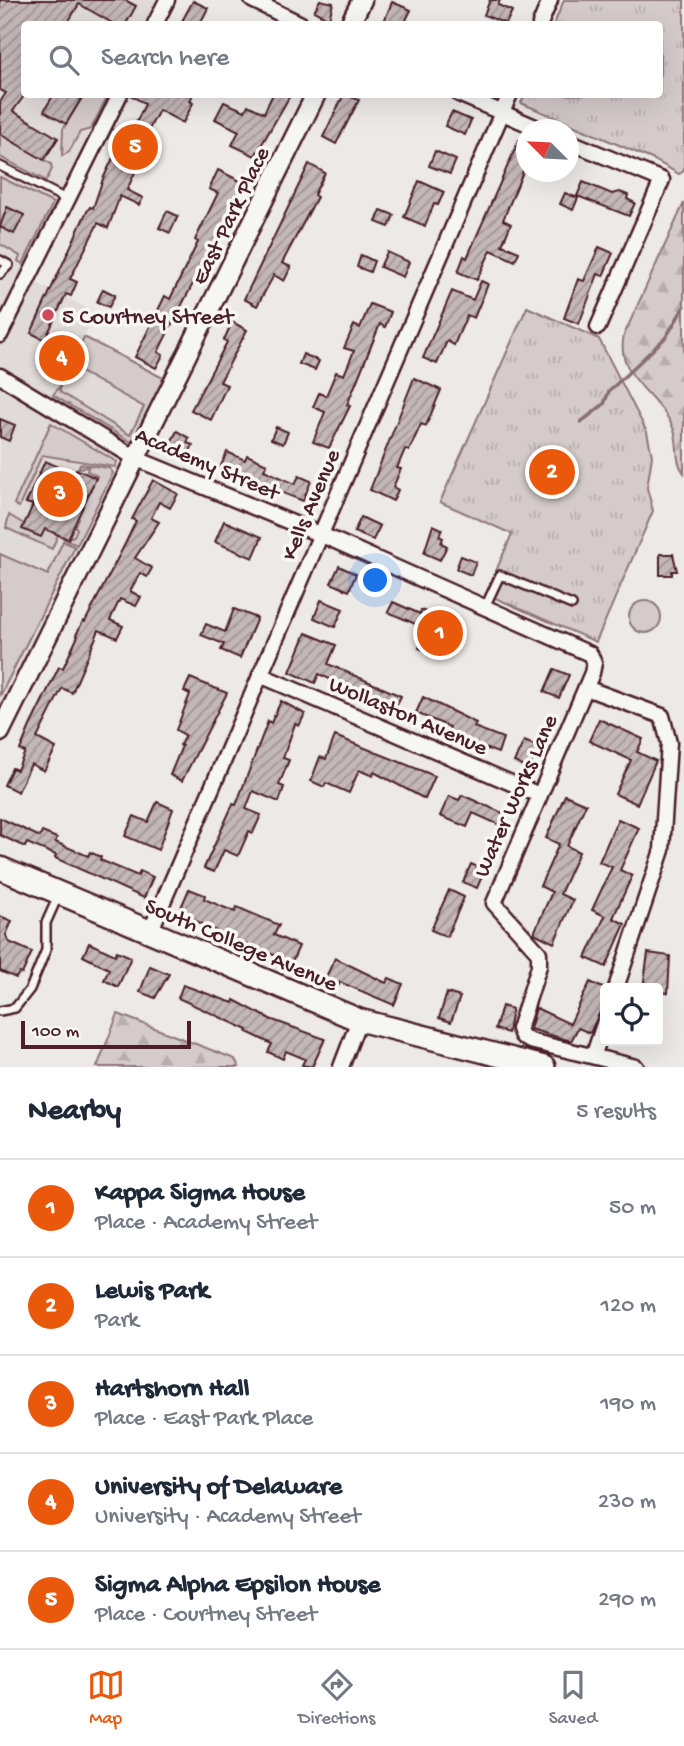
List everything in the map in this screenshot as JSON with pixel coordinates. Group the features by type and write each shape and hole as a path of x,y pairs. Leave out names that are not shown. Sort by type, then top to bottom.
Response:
{"main road":[{"name":"South College Avenue","path":"0,868 359,1020 544,1067"}],"street":[{"path":"156,21 166,0"},
{"path":"252,0 295,21"},
{"path":"352,21 362,0"},
{"path":"541,21 550,0"},
{"path":"0,335 118,98"},
{"name":"East Park Place","path":"0,732 314,98"},
{"path":"468,98 516,119"},
{"name":"Kells Avenue","path":"150,932 508,98"},
{"path":"579,145 662,180 598,327"},
{"name":"Academy Street","path":"0,376 136,459 320,535 582,650 590,654 594,663"},
{"name":"Water Works Lane","path":"594,663 586,688 494,903 539,953 539,966 520,1033 530,1041 582,1055 594,1054 636,1067"},
{"name":"Wollaston Avenue","path":"260,675 539,795"},
{"path":"586,688 662,716 669,743 662,849 619,983"},
{"path":"341,1067 359,1020"},
{"path":"594,1054 600,1036"},
{"name":"South College Avenue","path":"470,1049 494,1067"}],"lane":[{"path":"0,166 68,200"},
{"path":"0,260 9,265 0,274"},
{"path":"485,607 500,575 572,605"},
{"path":"0,1011 15,1008 30,989 46,950 46,923 59,893"}],"shaded area":[{"path":"0,0 160,0 150,21 21,21 21,98 112,98 23,276 94,312 84,337 165,379 0,709"}],"green space":[{"path":"564,0 684,0 684,171 679,174 654,160 579,128 579,119 558,119 521,103 524,98 663,98 663,21 555,21"},
{"path":"82,98 106,98 91,129 80,132 69,152 62,156 63,129"},
{"path":"0,134 51,164 52,169 46,181 0,157"},
{"path":"0,177 53,203 23,264 18,261 20,256 0,244"},
{"path":"684,203 684,473 679,463 674,430 659,406 632,374 623,350 624,335"},
{"path":"527,307 599,339 647,432 652,456 647,488 653,511 596,642 486,594 512,534 440,502"},
{"path":"84,337 165,379 133,443 53,395 60,386 60,392 130,435 144,407 70,366"},
{"path":"51,423 117,462 115,467 42,455 19,507 14,504"},
{"path":"80,464 109,468 113,473 77,545 64,539 74,536 77,529 74,525 97,476 87,471 88,467 78,468"},
{"path":"9,515 24,524 47,523 58,535 52,549 6,528"},
{"path":"63,541 75,547 0,696 0,554 48,575"},
{"path":"645,601 656,606 661,617 656,628 645,633 634,628 629,617 634,606"},
{"path":"118,1014 235,1059 239,1067 97,1067"}],"building":[{"path":"0,0 125,0 136,6 128,21 109,21 79,4 69,21 21,21 23,98 13,111 58,138 44,160 0,134 0,102 6,93 0,90"},
{"path":"320,0 333,3 329,19 314,11"},
{"path":"490,0 500,0 498,5 512,11 507,21 499,21 484,15"},
{"path":"193,1 208,8 202,21 182,21"},
{"path":"392,2 411,10 406,21 384,21"},
{"path":"52,98 82,98 66,124 44,111"},
{"path":"135,98 191,98 190,101 193,103 183,123 159,110 143,141 148,143 127,190 143,198 139,205 120,196 108,228 98,223 70,279 77,282 71,296 66,294 45,340 31,333 85,215 90,207 93,208 113,158 120,157 145,104"},
{"path":"271,98 289,98 255,156 232,145 239,131 215,119 224,102 245,111 248,105 264,113"},
{"path":"342,98 359,100 336,144 323,137"},
{"path":"452,112 471,120 465,135 445,126"},
{"path":"516,147 516,182 519,182 503,220 511,224 502,245 519,252 515,261 491,250 477,280 458,272 464,256 467,258"},
{"path":"435,151 456,160 450,174 429,166"},
{"path":"309,164 325,173 314,195 317,197 282,263 291,267 284,281 274,275 257,306 244,299"},
{"path":"218,170 242,182 244,186 158,352 163,355 156,368 135,357 165,296 170,299 198,242 195,240 218,193 209,189"},
{"path":"419,181 444,192 438,205 434,204 425,226 404,217"},
{"path":"583,182 612,194 620,192 628,195 627,199 635,203 629,216 577,196"},
{"path":"565,193 578,198 573,210 560,204"},
{"path":"7,207 24,215 14,234 0,227"},
{"path":"381,210 394,215 389,227 376,222"},
{"path":"167,211 178,216 170,233 159,228"},
{"path":"599,247 613,253 603,276 598,274 579,324 564,318 578,279 584,281"},
{"path":"387,252 409,262 403,277 380,267"},
{"path":"361,255 374,261 370,272 357,267"},
{"path":"481,281 488,284 474,318 467,315 454,345 447,341 437,364 423,358 452,291 473,300"},
{"path":"103,289 115,295 109,307 97,302"},
{"path":"370,304 391,312 385,327 380,324 347,405 350,406 329,448 313,442 325,412 313,407 319,393 326,396 336,372 344,375 354,351 344,348 354,325 360,328"},
{"path":"232,322 247,330 220,382 227,385 211,420 191,410 227,342 224,340"},
{"path":"303,354 319,361 315,370 299,364"},
{"path":"414,378 441,390 426,426 421,424 409,451 405,449 397,468 401,469 393,487 398,490 393,501 370,490"},
{"path":"0,419 15,425 9,441 0,437"},
{"path":"276,427 288,432 283,444 271,439"},
{"path":"177,431 189,438 187,443 193,445 185,460 174,454 176,449 169,446"},
{"path":"227,452 245,460 247,455 267,464 264,470 295,484 299,476 311,481 303,501 220,468"},
{"path":"45,461 74,474 76,469 96,478 68,539 45,529 41,537 22,529 33,505 26,503"},
{"path":"153,480 178,494 170,508 159,502 151,518 159,522 135,558 152,568 147,577 140,573 130,591 141,597 136,606 120,599 110,620 123,626 117,638 99,630 72,693 62,688 37,738 56,748 44,771 31,764 18,792 4,785 12,768 17,770 25,752 20,750 30,726 59,667 63,668 83,621 85,622 126,542 136,521 132,519"},
{"path":"361,517 380,526 373,540 354,532"},
{"path":"224,521 262,537 253,558 215,542"},
{"path":"433,525 442,529 439,536 443,538 441,543 447,546 440,560 424,553"},
{"path":"660,554 673,554 677,571 672,571 672,575 660,575"},
{"path":"461,556 476,562 471,575 456,569"},
{"path":"339,566 356,574 349,591 331,583"},
{"path":"321,600 343,609 335,627 314,618"},
{"path":"393,602 420,614 421,610 433,615 435,611 447,616 445,621 458,627 452,640 443,636 435,655 419,648 427,629 388,612"},
{"path":"234,609 257,618 240,658 221,650 224,644 201,635 206,624 225,632"},
{"path":"306,633 336,645 328,664 401,696 395,709 319,674 315,683 290,672"},
{"path":"554,669 569,675 559,698 544,692"},
{"path":"190,678 227,693 182,781 170,775 185,735 176,730 190,694 184,691"},
{"path":"423,697 476,723 474,727 503,738 498,753 447,734 450,727 416,713"},
{"path":"281,701 305,714 299,726 295,724 283,758 289,760 279,785 284,787 279,802 253,791 246,809 261,815 253,833 249,831 238,856 224,850 214,872 204,868 233,804 236,805 268,721 271,723"},
{"path":"599,719 643,739 637,752 656,761 637,804 615,794 631,760 589,741"},
{"path":"335,736 435,776 425,799 374,772 373,776 359,770 349,793 326,783 324,787 311,781 320,757 326,759"},
{"path":"524,741 539,747 529,769 514,762"},
{"path":"462,795 505,814 508,818 504,827 473,813 467,827 440,816 449,796 459,800"},
{"path":"565,795 586,804 567,846 579,852 560,894 573,900 554,943 534,933 552,892 540,886 559,844 546,838"},
{"path":"157,802 173,809 158,850 125,836 134,816 148,822"},
{"path":"0,818 40,837 42,832 57,838 55,842 88,856 90,852 101,857 100,860 138,876 140,871 153,877 144,898 55,858 56,855 27,843 25,847 0,835"},
{"path":"618,819 639,828 620,870 632,876 613,918 625,924 606,967 586,958 605,916 592,910 612,867 599,862"},
{"path":"471,864 480,868 479,872 483,874 477,888 463,882"},
{"path":"189,889 205,895 204,899 235,912 237,907 279,925 274,935 299,946 292,962 225,936 179,912"},
{"path":"449,890 464,897 447,937 431,930"},
{"path":"0,916 12,921 6,935 9,942 32,952 22,974 19,973 16,978 0,971"},
{"path":"89,943 115,955 117,951 131,957 118,987 104,980 109,969 83,956"},
{"path":"648,953 670,956 668,993 663,992 663,983 644,983"},
{"path":"335,958 386,983 389,978 403,984 394,1005 340,982 339,985 325,979"},
{"path":"150,966 169,974 155,998 140,992"},
{"path":"590,982 600,987 600,1012 590,1033 578,1028 571,1041 530,1029 536,1008 570,1024"},
{"path":"183,985 233,1003 234,1000 270,1019 325,1039 312,1067 302,1065 305,1059 286,1051 283,1059 268,1052 272,1044 178,998"},
{"path":"447,993 460,997 451,1022 439,1018"},
{"path":"502,1006 512,1009 508,1033 495,1029"}],"waterway":[{"path":"581,422 604,404 609,391 666,337 684,307"}],"place":[{"name":"Sigma Alpha Epsilon House","path":"135,147"},
{"name":"5 Courtney Street","path":"48,315"},
{"name":"University of Delaware","path":"62,358"},
{"name":"Lewis Park","path":"552,472"},
{"name":"Hartshorn Hall","path":"60,494"},
{"name":"Kappa Sigma House","path":"440,633"}]}
